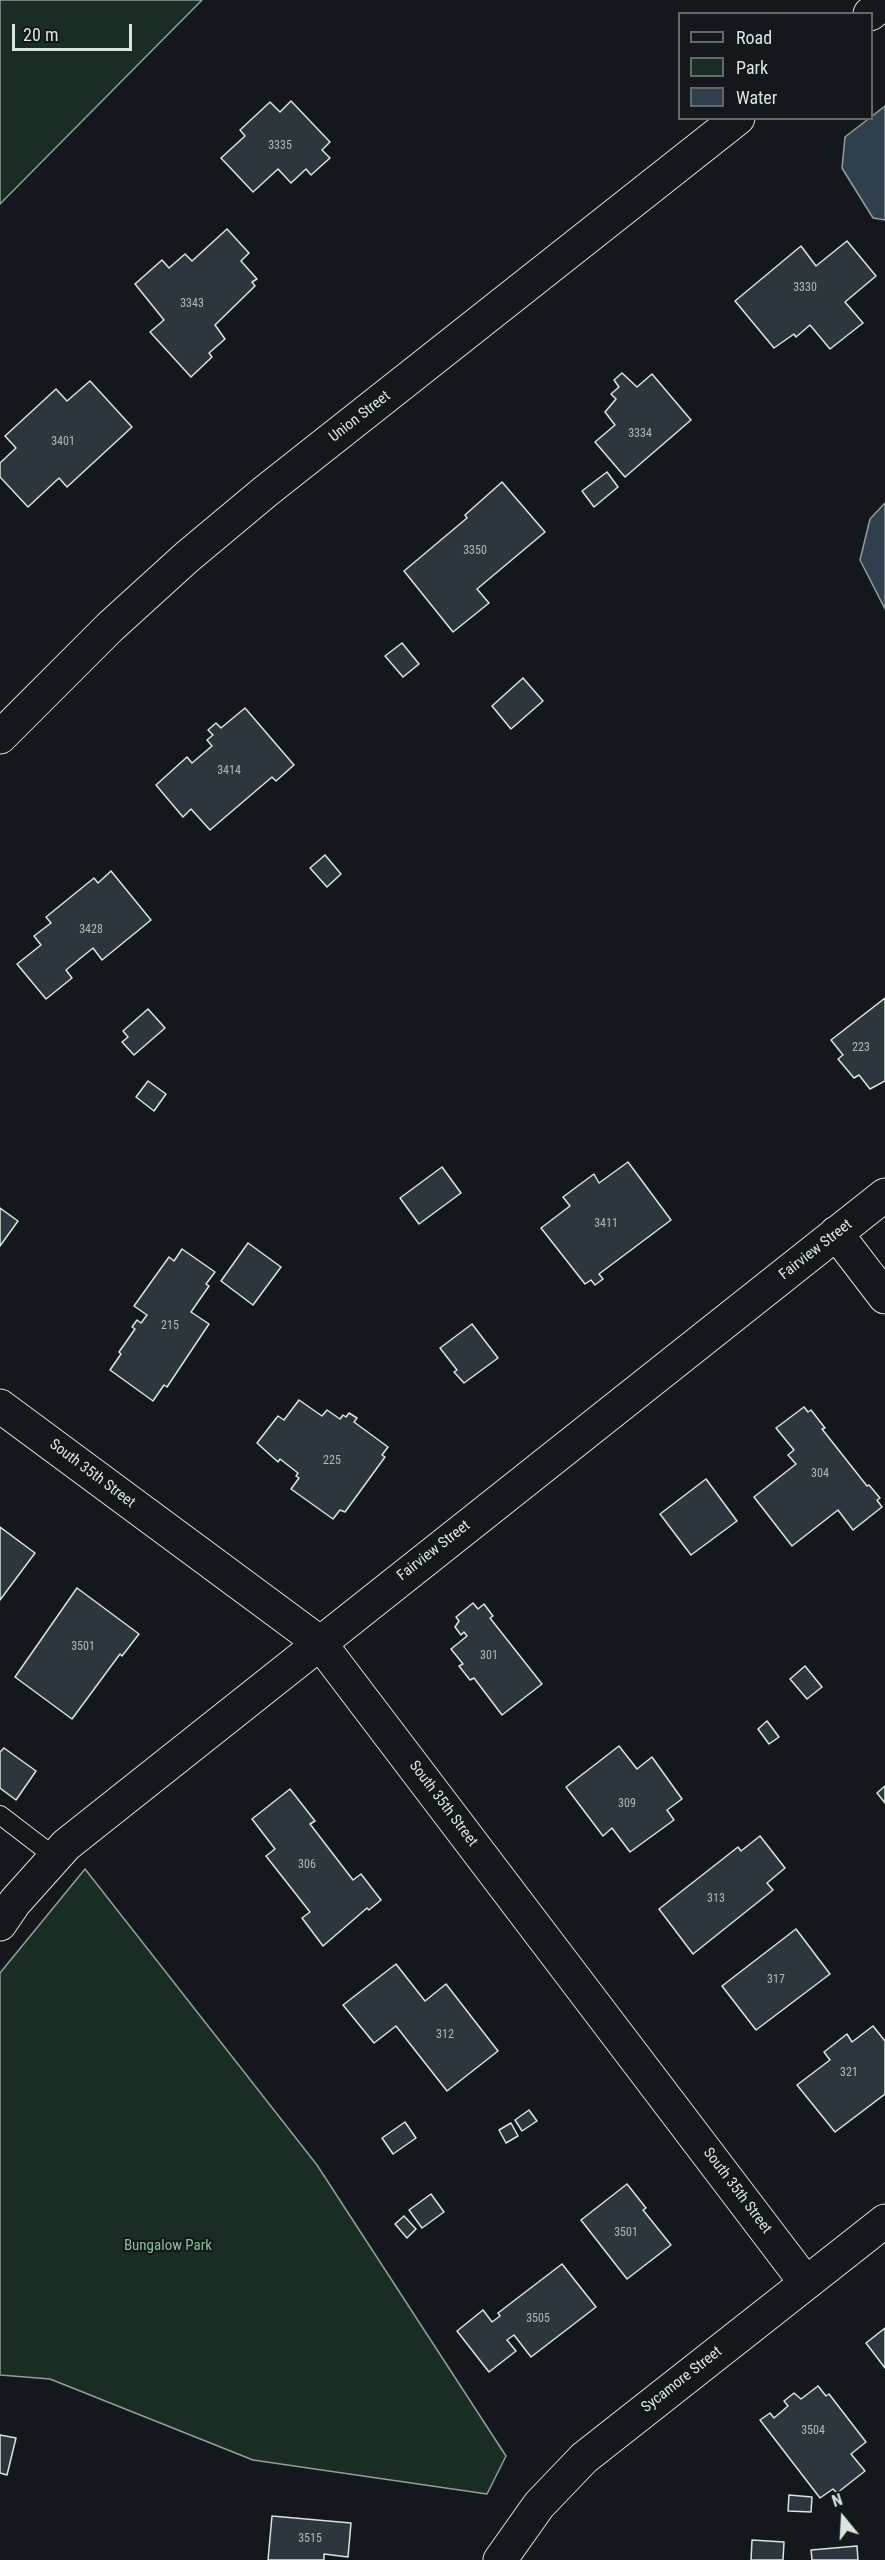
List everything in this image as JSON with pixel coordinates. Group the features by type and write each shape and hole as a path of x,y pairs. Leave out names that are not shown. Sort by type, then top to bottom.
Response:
{"street":[{"path":"872,12 885,2"},
{"name":"Union Street","path":"0,737 110,627 231,520 735,120"},
{"name":"Fairview Street","path":"0,1924 66,1845 319,1642 885,1196"},
{"path":"836,1233 885,1298"},
{"name":"South 35th Street","path":"0,1406 319,1642 807,2283"},
{"name":"Sycamore Street","path":"500,2560 539,2505 584,2458 885,2221"}],"lane":[{"path":"0,1815 55,1857"}],"green space":[{"path":"0,0 202,0 0,204"},
{"name":"Bungalow Park","path":"85,1869 317,2165 506,2456 487,2494 253,2460 50,2379 0,2375 0,1973"}],"water":[{"path":"885,106 885,220 873,218 842,168 845,137 867,120 873,120 873,115"},
{"path":"885,503 885,609 860,560 870,519"}],"building":[{"path":"291,101 330,142 322,150 330,158 311,175 306,169 291,183 278,169 253,192 221,158 245,136 240,130 270,102 280,112"},
{"path":"227,229 249,253 241,261 257,279 252,282 255,286 215,325 225,339 209,353 212,357 191,377 150,332 164,320 135,284 162,260 169,268 185,254 192,261"},
{"path":"847,241 876,276 845,302 863,323 830,349 810,325 796,337 794,334 774,348 735,301 801,246 816,266"},
{"path":"622,373 637,387 652,374 691,420 625,477 595,442 615,425 605,412 616,399 611,394 619,387 614,380"},
{"path":"90,381 132,427 67,487 59,478 28,507 0,477 0,463 16,448 5,436 56,389 67,401"},
{"path":"607,472 618,487 594,507 582,491"},
{"path":"502,482 545,532 477,589 489,603 453,632 404,571 467,518 465,515"},
{"path":"402,643 419,664 403,677 385,656"},
{"path":"523,678 543,701 511,729 492,706"},
{"path":"245,708 294,765 276,781 272,777 210,830 191,809 183,817 156,785 187,757 192,763 212,746 207,740 213,735 208,730 216,723 221,728"},
{"path":"325,855 341,874 327,887 310,868"},
{"path":"111,871 151,920 102,960 93,948 66,970 72,978 46,999 17,964 41,945 34,936 51,923 46,917 94,878 98,883"},
{"path":"885,998 885,1081 870,1089 859,1075 854,1078 838,1059 843,1055 831,1040"},
{"path":"148,1009 165,1028 134,1055 122,1042 128,1037 123,1031"},
{"path":"148,1081 166,1094 154,1111 136,1097"},
{"path":"628,1162 671,1220 599,1274 603,1279 595,1285 591,1280 585,1284 541,1228 570,1206 563,1197 594,1174 599,1183"},
{"path":"442,1167 461,1193 419,1224 400,1198"},
{"path":"0,1208 18,1221 0,1246"},
{"path":"248,1243 281,1267 253,1305 221,1281"},
{"path":"182,1249 215,1272 206,1284 209,1286 191,1312 209,1324 167,1387 164,1385 153,1401 110,1370 135,1329 132,1327 137,1320 141,1323 147,1315 134,1306 169,1257 174,1261"},
{"path":"472,1324 498,1358 464,1383 454,1372 457,1370 440,1348"},
{"path":"299,1400 322,1416 327,1410 340,1419 349,1413 357,1418 354,1422 388,1447 382,1455 385,1457 345,1512 340,1510 333,1519 291,1489 299,1478 296,1476 298,1473 280,1459 278,1462 257,1443 278,1416 284,1420"},
{"path":"804,1407 808,1412 811,1410 825,1428 822,1429 867,1486 869,1485 880,1498 877,1500 882,1507 853,1530 838,1510 792,1546 754,1497 796,1464 788,1455 794,1450 776,1428"},
{"path":"706,1479 737,1521 691,1555 660,1514"},
{"path":"0,1527 35,1553 0,1600"},
{"path":"77,1588 139,1634 122,1656 120,1654 72,1719 15,1677"},
{"path":"473,1603 478,1609 484,1604 493,1616 490,1618 542,1684 502,1715 474,1678 470,1680 459,1666 463,1664 451,1649 467,1636 464,1632 461,1635 455,1627 459,1621 456,1617"},
{"path":"805,1666 822,1687 807,1699 790,1679"},
{"path":"767,1721 779,1737 769,1744 758,1729"},
{"path":"619,1746 637,1769 652,1757 682,1799 667,1810 674,1820 630,1852 612,1828 603,1836 566,1787"},
{"path":"4,1748 36,1771 16,1800 0,1788 0,1752"},
{"path":"885,1786 885,1803 877,1793"},
{"path":"290,1789 315,1821 310,1824 353,1880 361,1874 381,1900 369,1910 367,1908 323,1946 302,1918 310,1912 266,1856 275,1849 252,1819"},
{"path":"760,1836 785,1868 767,1883 773,1890 693,1954 659,1909 738,1847 741,1851"},
{"path":"796,1929 830,1974 756,2030 722,1986"},
{"path":"396,1964 425,2001 446,1984 498,2051 447,2091 396,2026 374,2043 343,2005"},
{"path":"873,2026 885,2041 885,2094 835,2132 797,2085 830,2060 824,2052 847,2034 852,2042"},
{"path":"529,2110 537,2121 522,2131 515,2120"},
{"path":"405,2122 416,2138 393,2154 382,2138"},
{"path":"511,2123 518,2136 506,2143 499,2130"},
{"path":"627,2184 646,2208 643,2210 671,2245 627,2279 581,2220"},
{"path":"431,2194 444,2212 422,2228 409,2210"},
{"path":"404,2216 416,2229 407,2238 395,2224"},
{"path":"562,2264 596,2307 531,2357 514,2335 507,2340 516,2351 489,2372 457,2331 483,2310 492,2322 500,2316 498,2313"},
{"path":"885,2328 885,2368 866,2343"},
{"path":"818,2386 826,2396 829,2394 866,2442 851,2454 865,2471 837,2493 833,2489 820,2498 760,2420 770,2413 774,2418 788,2406 784,2401 794,2393 801,2399"},
{"path":"0,2435 16,2438 7,2475 0,2473"},
{"path":"789,2495 812,2497 811,2512 788,2511"},
{"path":"272,2516 351,2523 348,2557 324,2554 324,2560 268,2560"},
{"path":"752,2540 784,2542 783,2560 751,2560"},
{"path":"857,2546 858,2560 812,2560 811,2550"}]}
